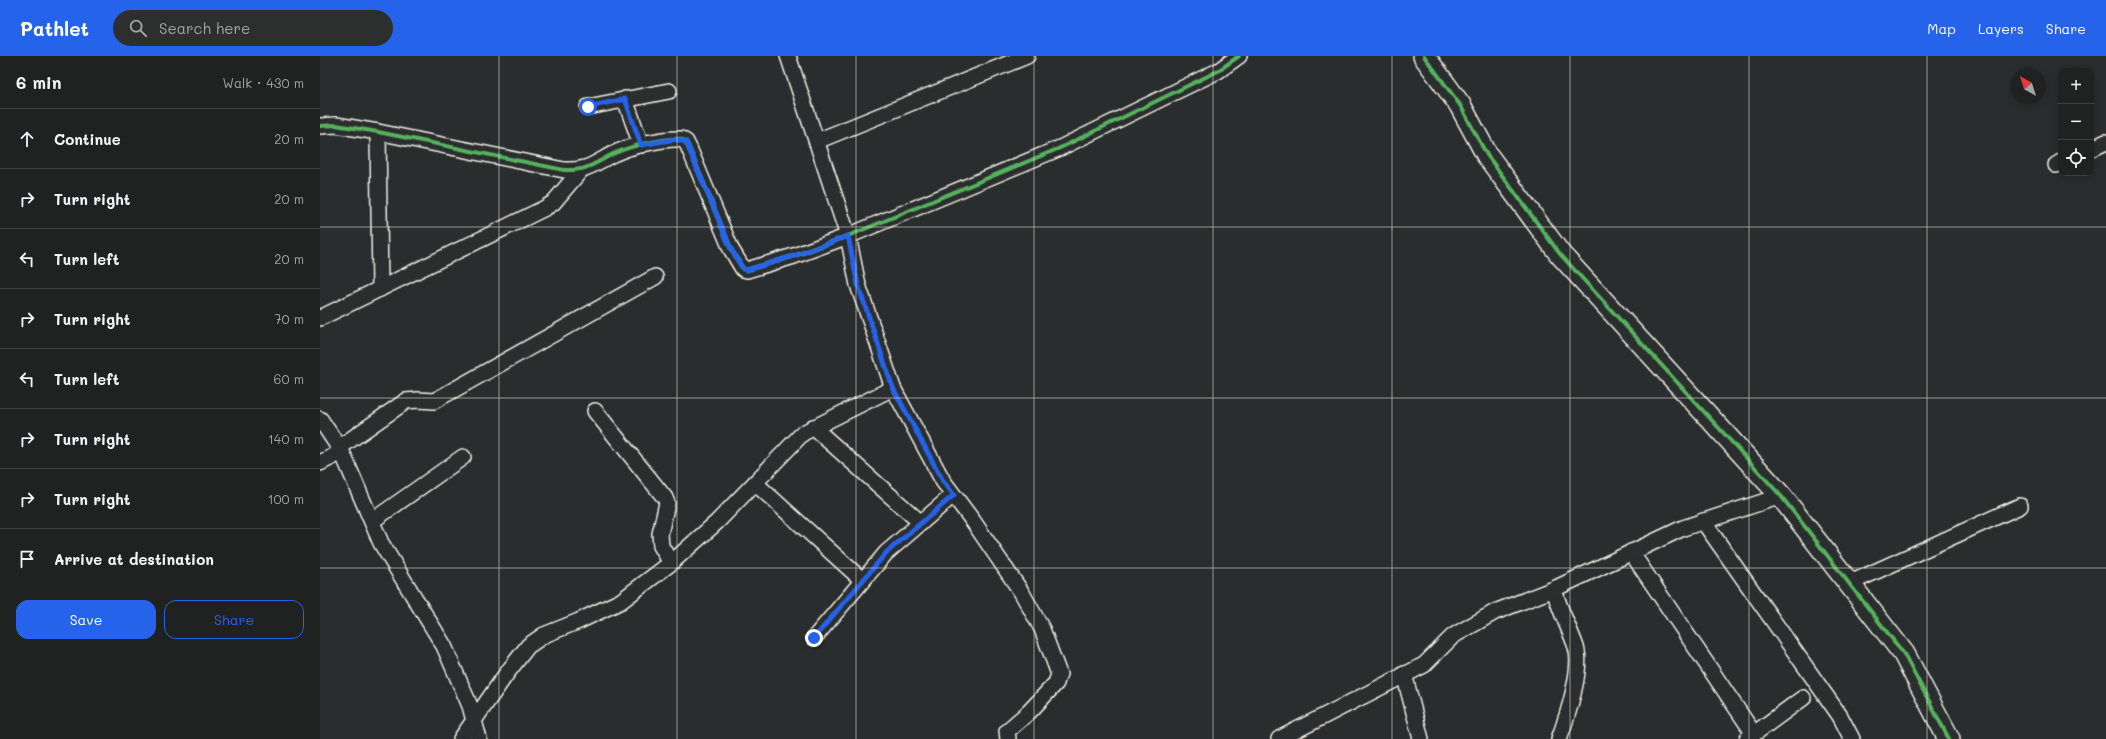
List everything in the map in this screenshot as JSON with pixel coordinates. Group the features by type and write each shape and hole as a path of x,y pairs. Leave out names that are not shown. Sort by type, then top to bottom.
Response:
{"street":[{"path":"788,56 848,236 858,285 893,388 943,481 974,521 1022,593 1042,629 1059,674 1056,682 1029,712 1007,731 1008,739"},
{"path":"817,140 1027,56"},
{"path":"320,318 545,208 553,203 581,170 615,153 641,145 675,139 686,142 731,249 743,269 747,270 794,256 848,236 1060,148 1218,71 1239,56"},
{"path":"1424,56 1460,105 1487,155 1560,254 1781,496 1904,654 1949,739"},
{"path":"588,107 669,91"},
{"path":"625,99 641,145"},
{"path":"320,126 336,126 378,132 564,170 581,170"},
{"path":"378,132 380,288"},
{"path":"2094,148 2106,142"},
{"path":"320,463 406,402 418,400 434,401 655,277"},
{"path":"461,739 528,646 544,635 579,621 621,601 671,563 717,522 803,433 893,388"},
{"path":"595,410 665,498 666,503 660,534 661,546 671,563"},
{"path":"320,419 341,449 381,543 444,646 470,706 479,739"},
{"path":"813,427 922,523"},
{"path":"372,521 463,457"},
{"path":"755,483 862,580"},
{"path":"814,638 886,553 954,495"},
{"path":"1279,739 1424,665 1453,636 1494,612 1554,590 1683,528 1781,496"},
{"path":"1848,584 2020,506"},
{"path":"1703,521 1840,716 1852,739"},
{"path":"1631,552 1750,737 1803,698"},
{"path":"1554,590 1560,610 1576,648 1576,683 1559,739"},
{"path":"1404,674 1421,739"}],"cycle path":[{"path":"320,126 336,125 378,132 564,170 585,168 613,154 637,145 656,141 681,139 686,142 689,148 731,249 743,269 747,270 794,256 848,236 1060,148 1218,71 1239,56"},
{"path":"1424,56 1460,105 1487,155 1560,254 1781,496 1904,654 1949,739"}],"route":[{"path":"588,107 625,99 641,145 675,139 686,142 731,249 743,269 747,270 794,256 848,236 858,285 893,388 943,481 954,495 886,553 814,638"}]}
